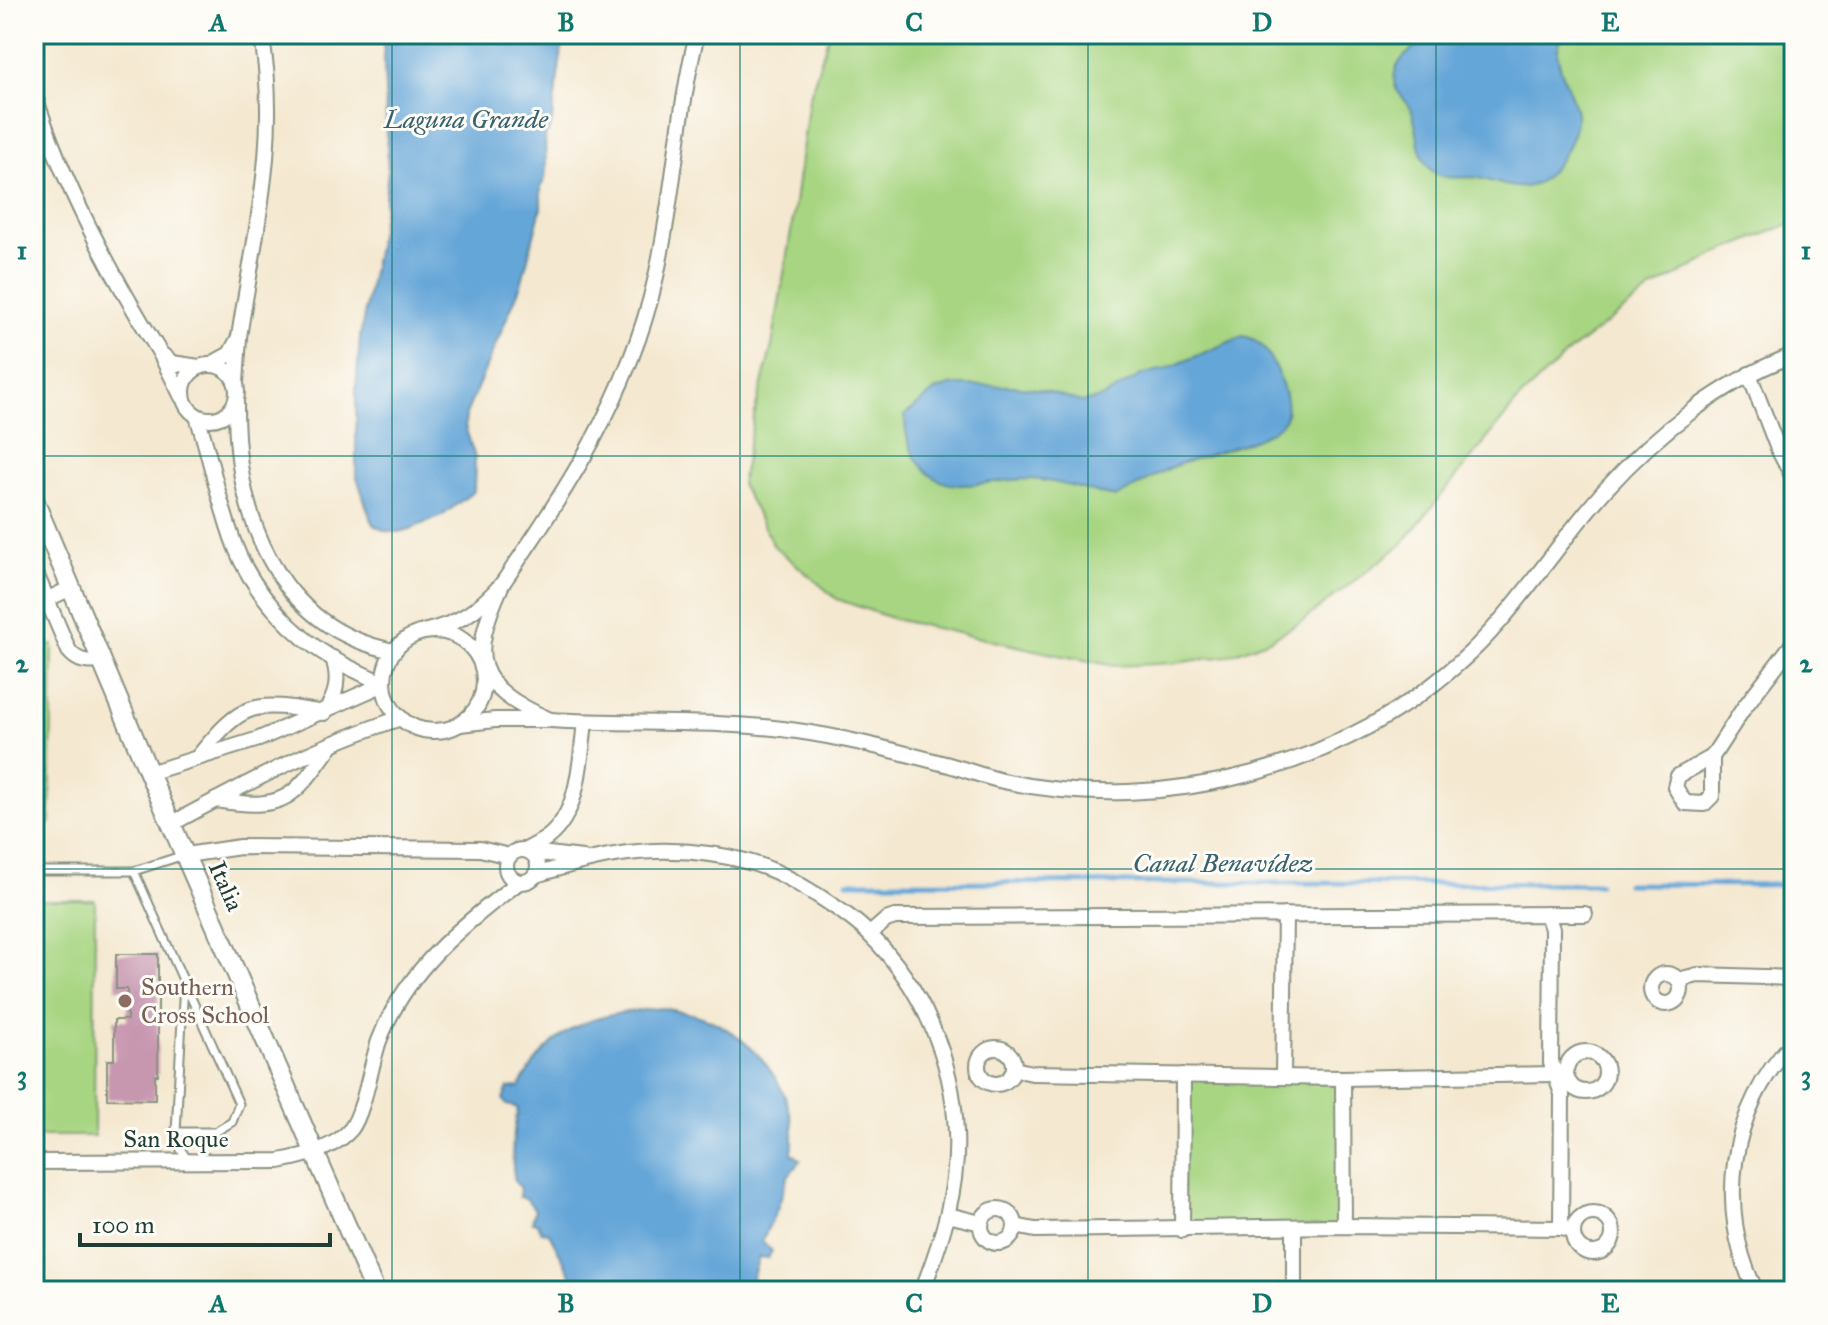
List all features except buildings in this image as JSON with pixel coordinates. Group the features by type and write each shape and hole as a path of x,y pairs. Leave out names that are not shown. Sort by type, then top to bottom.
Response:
{"street":[{"path":"261,34 268,93 265,168 239,337 236,383 237,450 243,490 261,544 296,597 348,638 394,651"},
{"path":"697,34 667,223 641,333 616,397 552,511 502,584 470,616 449,626 423,632 402,642 394,651 388,661 384,684 393,708 415,727 445,730 460,724 495,720 735,725 797,731 872,745 1002,781 1107,793 1162,791 1230,779 1323,749 1371,725 1411,699 1467,656 1521,599 1605,490 1645,450 1694,409 1749,374 1794,355"},
{"path":"34,93 65,174 97,241 191,412 215,419 231,410 236,402"},
{"path":"183,399 184,384 192,371 230,354 239,337"},
{"path":"160,353 172,363 226,370 236,383"},
{"path":"1749,374 1778,449 1794,479"},
{"path":"197,416 236,550 252,579 297,630 333,658 384,684"},
{"name":"Italia","path":"34,500 149,773 375,1291"},
{"path":"34,569 40,597 69,651 84,662 102,661"},
{"path":"460,724 481,699 485,631 502,584"},
{"path":"40,597 71,588"},
{"path":"34,613 40,597"},
{"path":"423,632 453,634 466,642 476,653 492,683 508,698 550,720"},
{"path":"1712,757 1743,709 1794,642"},
{"path":"324,713 331,703 337,681 333,658"},
{"path":"149,773 259,739 384,684"},
{"path":"198,758 229,720 246,710 271,704 324,713"},
{"path":"173,823 274,769 334,742 401,718"},
{"path":"529,851 549,837 566,813 577,780 585,723"},
{"path":"215,800 252,805 269,804 288,796 307,780 334,742"},
{"path":"186,855 240,847 480,849 509,856"},
{"path":"594,859 516,850 509,856 507,871 519,882 594,859 635,853 681,852 767,868 843,912 870,934 904,976 924,1008 945,1062 957,1132 956,1165 948,1215 922,1291"},
{"path":"529,851 538,860 536,875"},
{"name":"San Roque","path":"34,1162 279,1161 316,1150 342,1137 356,1119 381,1037 417,974 445,942 519,882"},
{"path":"1015,1226 1035,1230 1344,1226 1567,1230 1552,929 1547,914"},
{"path":"870,934 886,920 895,917 1585,914"},
{"path":"1283,1076 1285,915"},
{"path":"1678,980 1698,975 1794,978"},
{"path":"1756,1291 1743,1259 1733,1218 1738,1142 1757,1093 1794,1042"},
{"path":"1014,1069 1032,1073 1343,1078 1559,1072"},
{"path":"1182,1230 1183,1075"},
{"path":"1343,1078 1344,1226"},
{"path":"1001,1209 1011,1215 1015,1226 1008,1241 997,1244 983,1236 981,1223 989,1211 1001,1209"},
{"path":"948,1215 981,1223"},
{"path":"1294,1228 1294,1291"}],"lane":[{"path":"34,871 134,871 186,855"},
{"path":"134,871 239,1104 237,1115 225,1128 215,1132 176,1132"},
{"path":"184,982 176,1132 181,1150 189,1162"}],"green space":[{"path":"829,34 1794,34 1794,222 1716,254 1652,289 1571,350 1520,398 1402,544 1301,622 1269,640 1227,656 1175,663 1115,666 1053,654 894,619 837,599 774,546 741,484 772,346 809,99"},
{"path":"34,645 53,645 50,824 34,824"},
{"path":"34,900 95,900 94,1136 34,1136"},
{"path":"1183,1075 1343,1078 1344,1226 1182,1230"}],"water":[{"name":"Laguna Grande","path":"383,34 564,34 551,126 545,136 546,167 541,186 541,208 521,285 466,414 465,426 475,458 474,491 442,516 398,532 375,526 356,474 356,390 360,337 388,171"},
{"path":"1430,34 1566,34 1560,42 1559,62 1574,105 1576,123 1566,150 1543,179 1527,187 1519,187 1478,178 1444,177 1427,165 1421,153 1412,112 1396,88 1394,77 1402,58"},
{"path":"1243,336 1256,341 1269,355 1286,398 1287,410 1283,421 1262,436 1181,463 1116,497 1040,480 1020,479 970,485 948,483 926,471 918,462 908,439 905,415 936,390 954,385 1014,386 1044,390 1081,402 1101,398 1143,374 1166,369"},
{"path":"663,1008 697,1015 716,1023 749,1046 763,1061 784,1094 793,1133 792,1153 801,1160 788,1176 762,1241 772,1251 768,1258 759,1257 748,1291 577,1291 549,1233 541,1232 538,1223 532,1222 535,1210 526,1198 519,1197 520,1187 515,1182 512,1154 518,1108 507,1105 503,1099 508,1088 519,1087 532,1065 562,1035 596,1019"}],"waterway":[{"name":"Canal Benavídez","path":"847,882 1599,884"},
{"name":"Canal Benavídez","path":"1627,884 1794,885"}],"place":[{"name":"Southern Cross School","path":"125,1001"}]}
